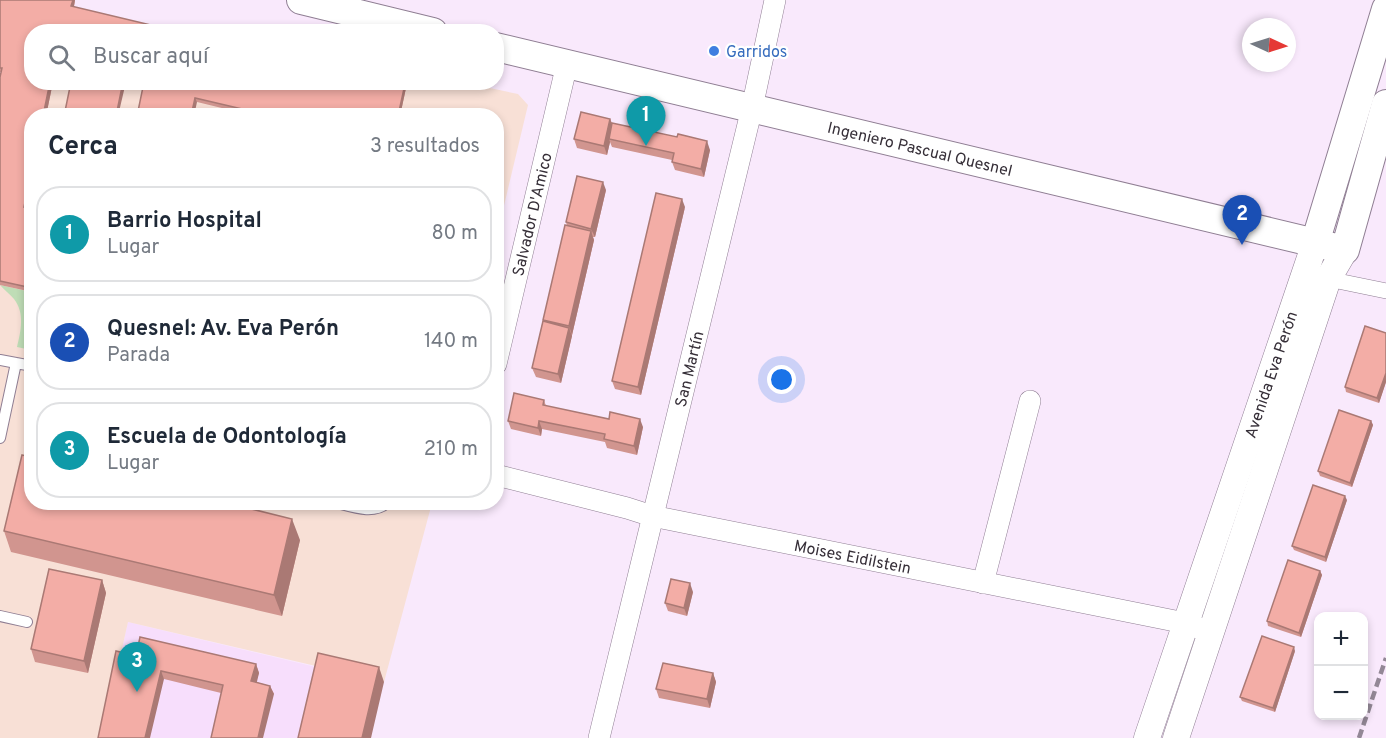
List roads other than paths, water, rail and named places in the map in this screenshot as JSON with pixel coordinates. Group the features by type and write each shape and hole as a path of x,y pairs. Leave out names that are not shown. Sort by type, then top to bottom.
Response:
{"main road":[{"path":"316,2 402,24"},
{"name":"Avenida Eva Perón","path":"1315,243 1386,9"},
{"name":"Ingeniero Pascual Quesnel","path":"504,49 1345,250"},
{"name":"Avenida Eva Perón","path":"1345,250 1386,104"}],"street":[{"name":"San Martín","path":"599,738 752,108 775,0"},
{"name":"Salvador D'Amico","path":"504,330 567,64"},
{"name":"Avenida Eva Perón","path":"1147,738 1315,243"},
{"name":"Avenida Eva Perón","path":"1176,738 1328,279 1345,250"},
{"path":"1328,279 1386,291"},
{"path":"983,582 1030,401"},
{"name":"Moises Eidilstein","path":"504,476 652,516 1185,623 1211,633"}],"lane":[{"path":"0,360 24,364"},
{"path":"0,438 16,363"},
{"path":"0,616 27,622"}],"railway":[{"path":"1359,738 1386,658"}],"place":[{"name":"Garridos","path":"714,51"},
{"name":"Barrio Hospital","path":"646,146"},
{"name":"Quesnel: Av. Eva Perón","path":"1242,245"},
{"name":"Escuela de Odontología","path":"137,692"}]}
